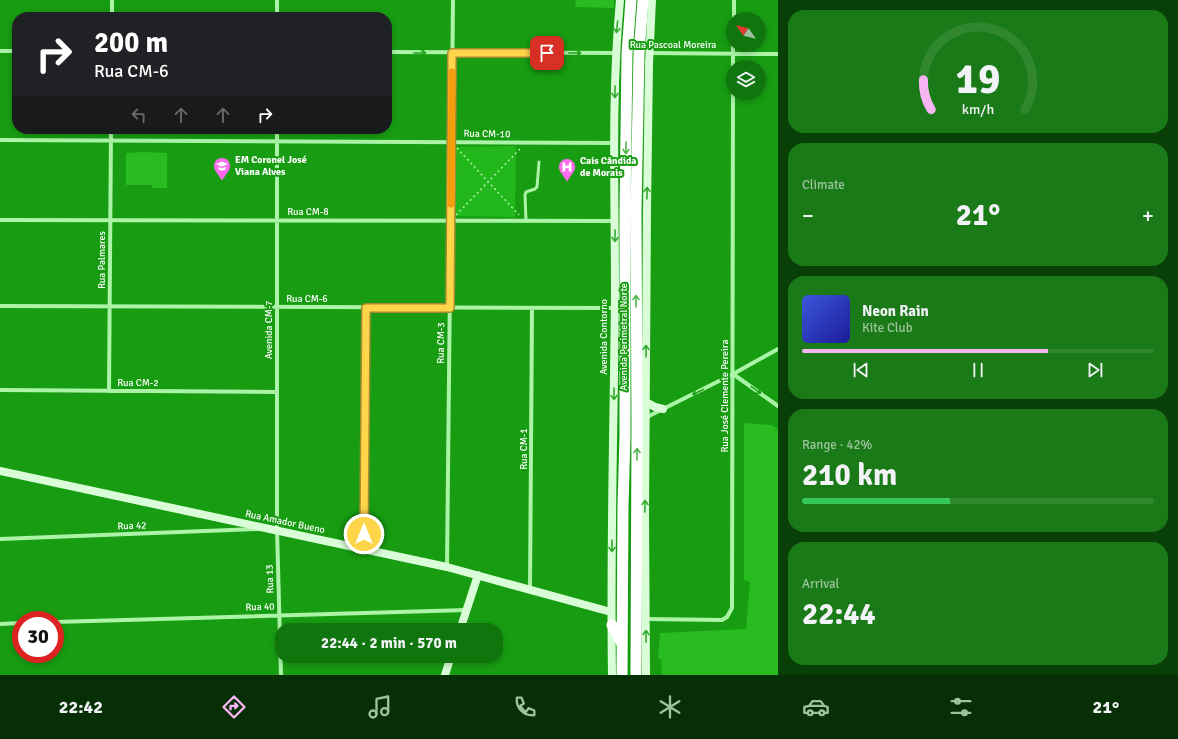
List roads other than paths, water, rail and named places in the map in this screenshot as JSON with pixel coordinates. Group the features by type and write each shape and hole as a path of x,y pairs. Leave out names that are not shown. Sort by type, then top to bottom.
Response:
{"highway":[{"name":"Avenida Perimetral Norte","path":"631,0 627,53 625,211 632,430 636,675"},
{"name":"Avenida Perimetral Norte","path":"622,675 623,506 632,430 636,215 644,53 643,0"},
{"path":"612,625 623,645"},
{"path":"613,675 623,659"}],"street":[{"path":"112,0 112,12"},
{"path":"277,0 277,12"},
{"name":"Rua CM-3","path":"447,567 453,0"},
{"name":"Avenida Contorno","path":"613,675 611,612 615,449 614,143 615,54 620,0"},
{"path":"646,675 645,523 632,430 646,402 644,53 652,0"},
{"path":"734,0 734,12"},
{"path":"0,51 12,51"},
{"name":"Rua Pascoal Moreira","path":"392,52 778,54"},
{"path":"733,54 733,60"},
{"name":"Rua José Clemente Pereira","path":"646,619 722,620 727,617 732,608 733,100"},
{"name":"Rua Palmares","path":"109,391 111,134"},
{"name":"Avenida CM-7","path":"277,134 277,530"},
{"name":"Rua CM-10","path":"0,140 614,143"},
{"name":"Rua CM-8","path":"0,220 615,221"},
{"name":"Rua CM-6","path":"0,306 532,309 615,308"},
{"path":"364,549 366,308"},
{"name":"Rua CM-1","path":"530,589 532,309"},
{"path":"632,430 663,409 733,374 778,349"},
{"path":"733,374 778,406"},
{"name":"Rua CM-2","path":"0,390 277,392"},
{"path":"646,402 663,409"},
{"name":"Rua Amador Bueno","path":"0,471 447,567 611,612"},
{"name":"Rua 42","path":"0,539 255,530 265,528"},
{"name":"Rua 13","path":"277,530 281,675"},
{"path":"462,623 478,576"},
{"name":"Rua 40","path":"64,622 279,614 466,610"},
{"path":"0,624 12,623"},
{"path":"445,675 449,663"}],"lane":[{"path":"525,221 525,195 526,192 535,190 537,187 538,162"}],"place":[{"name":"EM Coronel José Viana Alves","path":"222,181"},
{"name":"Cais Cândida de Morais","path":"567,182"}]}
